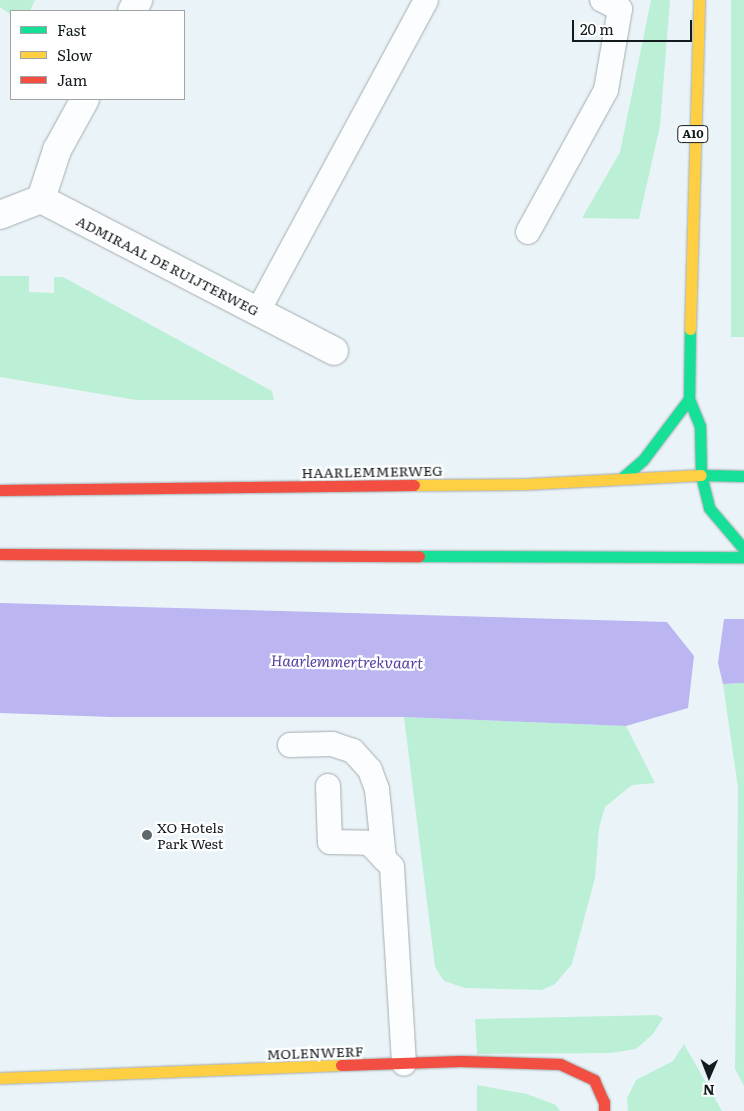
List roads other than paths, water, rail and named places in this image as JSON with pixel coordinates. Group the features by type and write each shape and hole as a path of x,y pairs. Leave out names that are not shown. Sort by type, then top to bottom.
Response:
{"main road":[{"name":"A10","path":"699,0 692,139 689,399 700,426 701,475 709,508 744,549"},
{"path":"621,479 643,460 689,399"},
{"name":"HAARLEMMERWEG","path":"0,490 525,484 701,475 744,476"},
{"path":"0,554 744,557"},
{"name":"MOLENWERF","path":"0,1078 460,1061 560,1064 576,1068 594,1080 604,1102 604,1111"}],"street":[{"path":"0,215 41,199 57,150 84,100"},
{"name":"ADMIRAAL DE RUIJTERWEG","path":"41,199 334,351"}],"lane":[{"path":"258,312 426,0"},
{"path":"528,232 606,90 620,10 602,0"},
{"path":"290,745 332,744 353,751 370,770 377,789 384,858"},
{"path":"328,786 330,842 369,843 392,867 404,1064"}],"water":[{"name":"Haarlemmertrekvaart","path":"0,603 667,622 694,656 688,708 626,726 404,717 111,717 0,713"},
{"path":"724,619 744,619 744,683 723,684 718,663"}],"place":[{"name":"XO Hotels Park West","path":"147,835"}]}
